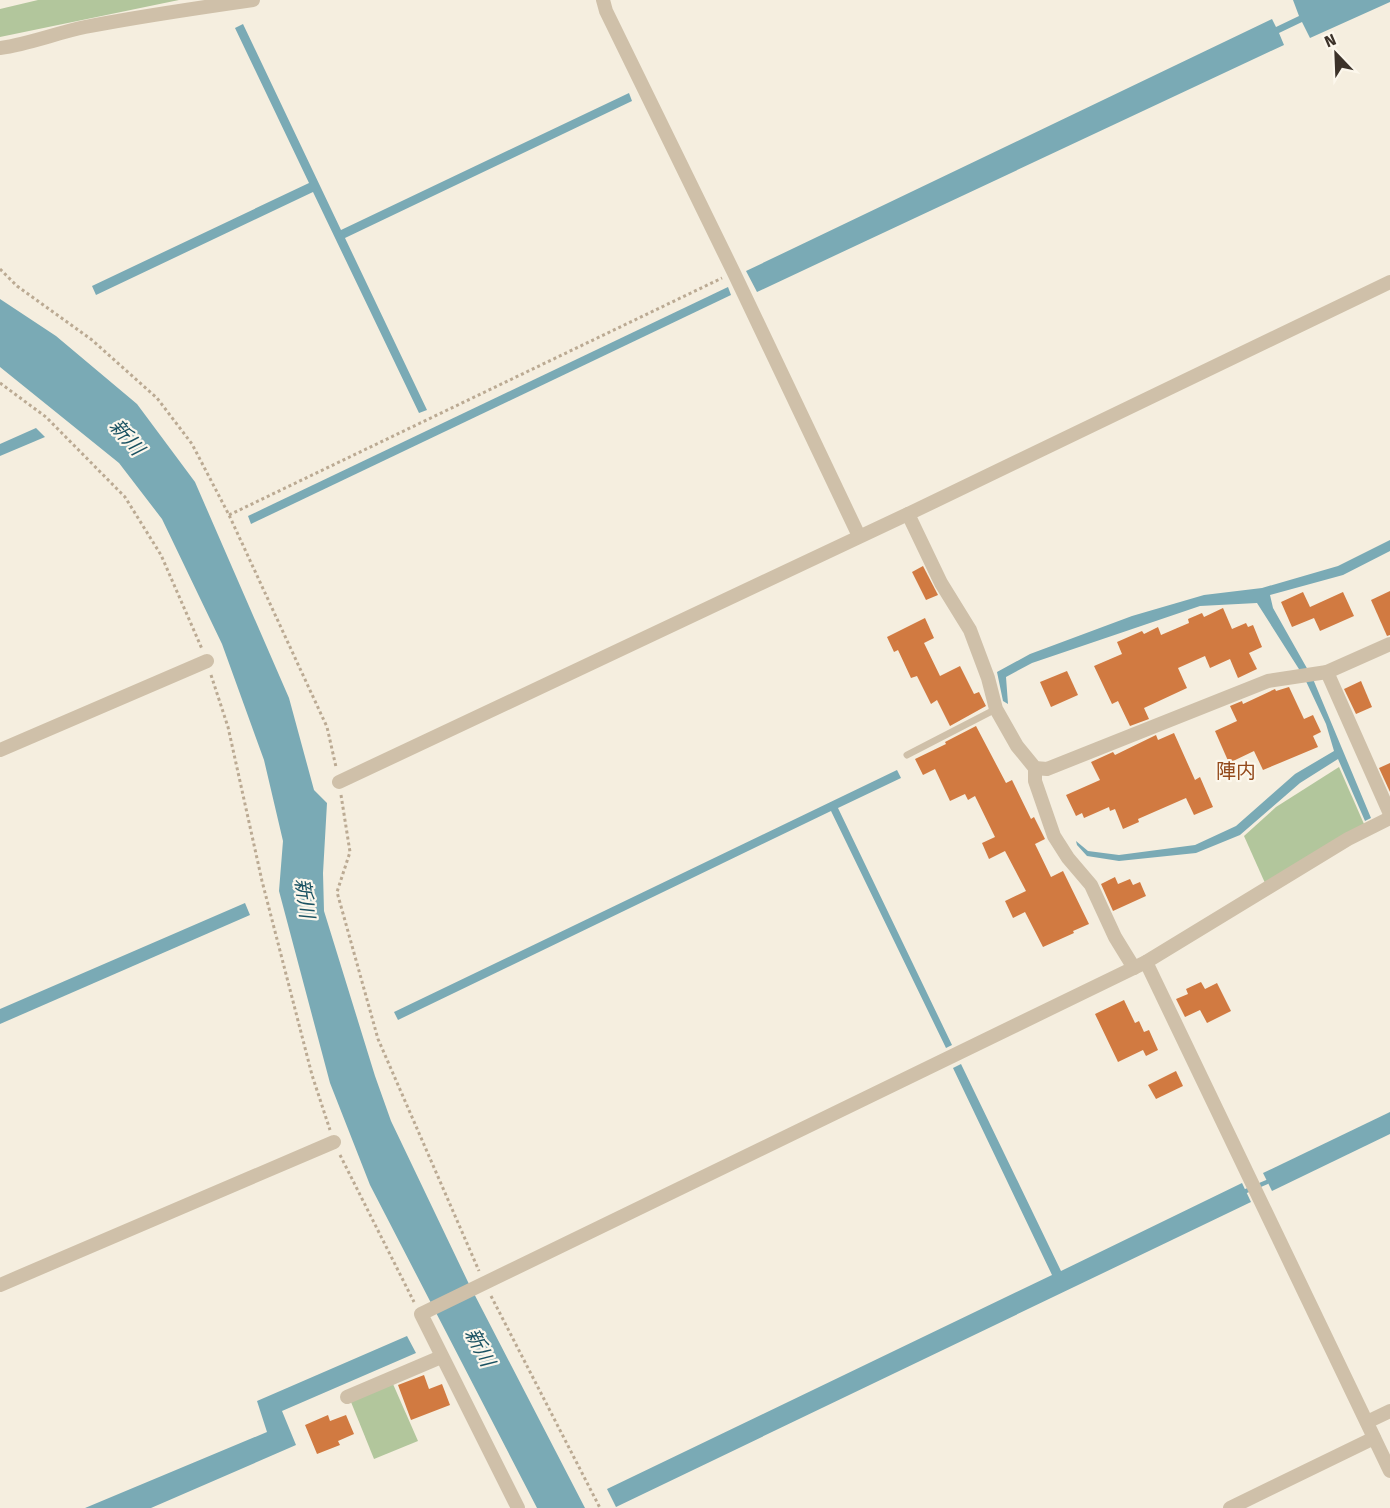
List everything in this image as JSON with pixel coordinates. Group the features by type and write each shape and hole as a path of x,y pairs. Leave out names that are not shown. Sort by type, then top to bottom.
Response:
{"street":[{"path":"0,48 177,10 253,0"},
{"path":"603,0 606,11 859,536"},
{"path":"339,782 1389,285"},
{"path":"908,514 941,583 970,630 988,678 996,709 1017,746 1035,768 1035,781 1054,836 1068,858 1091,885 1115,937 1140,965 1258,1196 1390,1471"},
{"path":"1035,768 1047,769 1268,681 1321,673 1390,644"},
{"path":"0,750 207,661"},
{"path":"518,1508 441,1357 425,1312 1140,965 1390,816 1321,673"},
{"path":"0,1285 334,1142"},
{"path":"346,1397 441,1357"},
{"path":"1367,1422 1390,1411"},
{"path":"1230,1508 1374,1438"}],"lane":[{"path":"907,755 996,709"}],"path":[{"path":"0,269 17,285 92,340 157,398 192,444 229,515 327,727 339,782 350,852 337,892 378,1039 481,1285 600,1508"},
{"path":"229,515 734,273"},
{"path":"0,383 46,417 125,497 161,555 207,661 228,727 262,881 312,1075 334,1142 365,1208 425,1312"}],"green space":[{"path":"38,0 179,0 0,37 0,9"},
{"path":"1339,767 1364,824 1265,883 1244,836 1276,807"},
{"path":"393,1384 418,1441 374,1459 351,1402"}],"water":[{"path":"1293,0 1390,0 1390,2 1310,38 1302,22 1279,33 1284,45 757,292 746,271 1272,19 1276,27 1299,16"},
{"path":"243,24 341,230 629,93 632,101 345,238 427,410 419,413 313,192 96,295 92,286 309,183 235,28"},
{"path":"728,287 731,295 251,524 248,516"},
{"name":"新川","path":"0,299 56,336 137,404 195,482 289,698 314,790 327,803 323,873 324,911 391,1121 468,1282 585,1508 537,1508 370,1185 330,1083 279,891 283,841 264,760 222,644 162,519 119,463 0,367"},
{"path":"36,428 45,437 0,456 0,444"},
{"path":"1390,540 1390,551 1343,575 1270,595 1273,608 1313,679 1371,818 1365,821 1338,759 1300,783 1240,835 1196,853 1119,861 1087,856 1076,841 1088,851 1119,855 1195,845 1236,826 1295,774 1334,751 1326,724 1304,677 1257,603 1200,606 1032,663 1006,677 1008,704 1003,701 997,672 1030,654 1132,616 1204,595 1262,588 1338,566"},
{"path":"897,770 901,778 838,808 952,1045 946,1048 831,811 398,1020 394,1012"},
{"path":"245,903 250,915 0,1024 0,1009"},
{"path":"961,1064 1061,1271 1242,1183 1251,1202 616,1507 607,1489 1052,1275 953,1068"},
{"path":"1390,1112 1390,1134 1272,1191 1263,1173"},
{"path":"407,1336 416,1353 282,1411 296,1445 151,1508 85,1508 267,1432 257,1401"}],"building":[{"path":"923,566 938,595 926,600 912,572"},
{"path":"1390,591 1390,635 1387,636 1371,600"},
{"path":"1303,592 1310,607 1343,592 1354,616 1320,631 1314,618 1292,627 1281,602"},
{"path":"1223,608 1232,629 1246,623 1248,627 1253,625 1262,647 1249,653 1257,669 1238,678 1230,659 1210,668 1205,656 1178,668 1187,688 1144,708 1149,719 1130,726 1118,701 1112,704 1094,666 1122,654 1117,642 1158,627 1161,635 1189,623 1188,619 1202,613 1204,617"},
{"path":"925,618 934,638 924,643 940,676 960,666 974,694 979,692 986,706 950,726 937,700 931,704 917,676 911,678 898,650 894,652 887,637"},
{"path":"1067,671 1078,695 1051,707 1040,682"},
{"path":"1361,681 1372,707 1356,714 1344,689"},
{"path":"1289,687 1304,719 1313,715 1321,732 1313,736 1318,747 1263,770 1254,751 1229,763 1215,731 1237,721 1230,706 1242,701 1243,704 1275,689 1276,691"},
{"path":"976,726 1006,783 1012,780 1031,819 1034,817 1045,839 1035,844 1051,877 1063,871 1089,924 1043,947 1025,912 1013,918 1005,901 1026,891 1005,851 989,859 982,843 995,837 975,796 968,800 965,794 950,801 935,769 923,775 915,759"},
{"path":"1174,733 1195,780 1200,777 1213,807 1194,815 1186,798 1138,819 1139,822 1123,829 1115,809 1110,811 1109,807 1084,818 1082,813 1076,816 1066,795 1100,780 1091,762 1113,752 1115,755 1156,735 1158,740"},
{"path":"1390,763 1390,792 1379,768"},
{"path":"1115,877 1118,884 1130,879 1133,885 1140,882 1146,896 1113,911 1101,884"},
{"path":"1201,982 1205,989 1217,983 1231,1011 1207,1023 1200,1010 1185,1017 1176,999 1188,994 1186,989"},
{"path":"1124,1000 1135,1023 1139,1021 1144,1032 1149,1030 1158,1050 1146,1056 1143,1050 1118,1062 1095,1014"},
{"path":"1176,1071 1183,1086 1156,1099 1148,1085"},
{"path":"424,1375 429,1389 442,1384 450,1405 411,1420 398,1385"},
{"path":"328,1415 330,1421 346,1415 354,1434 338,1441 340,1445 317,1454 305,1425"}],"waterway":[{"path":"1246,1191 1267,1182"}],"district":[{"name":"陣内","path":"1236,771"}]}
